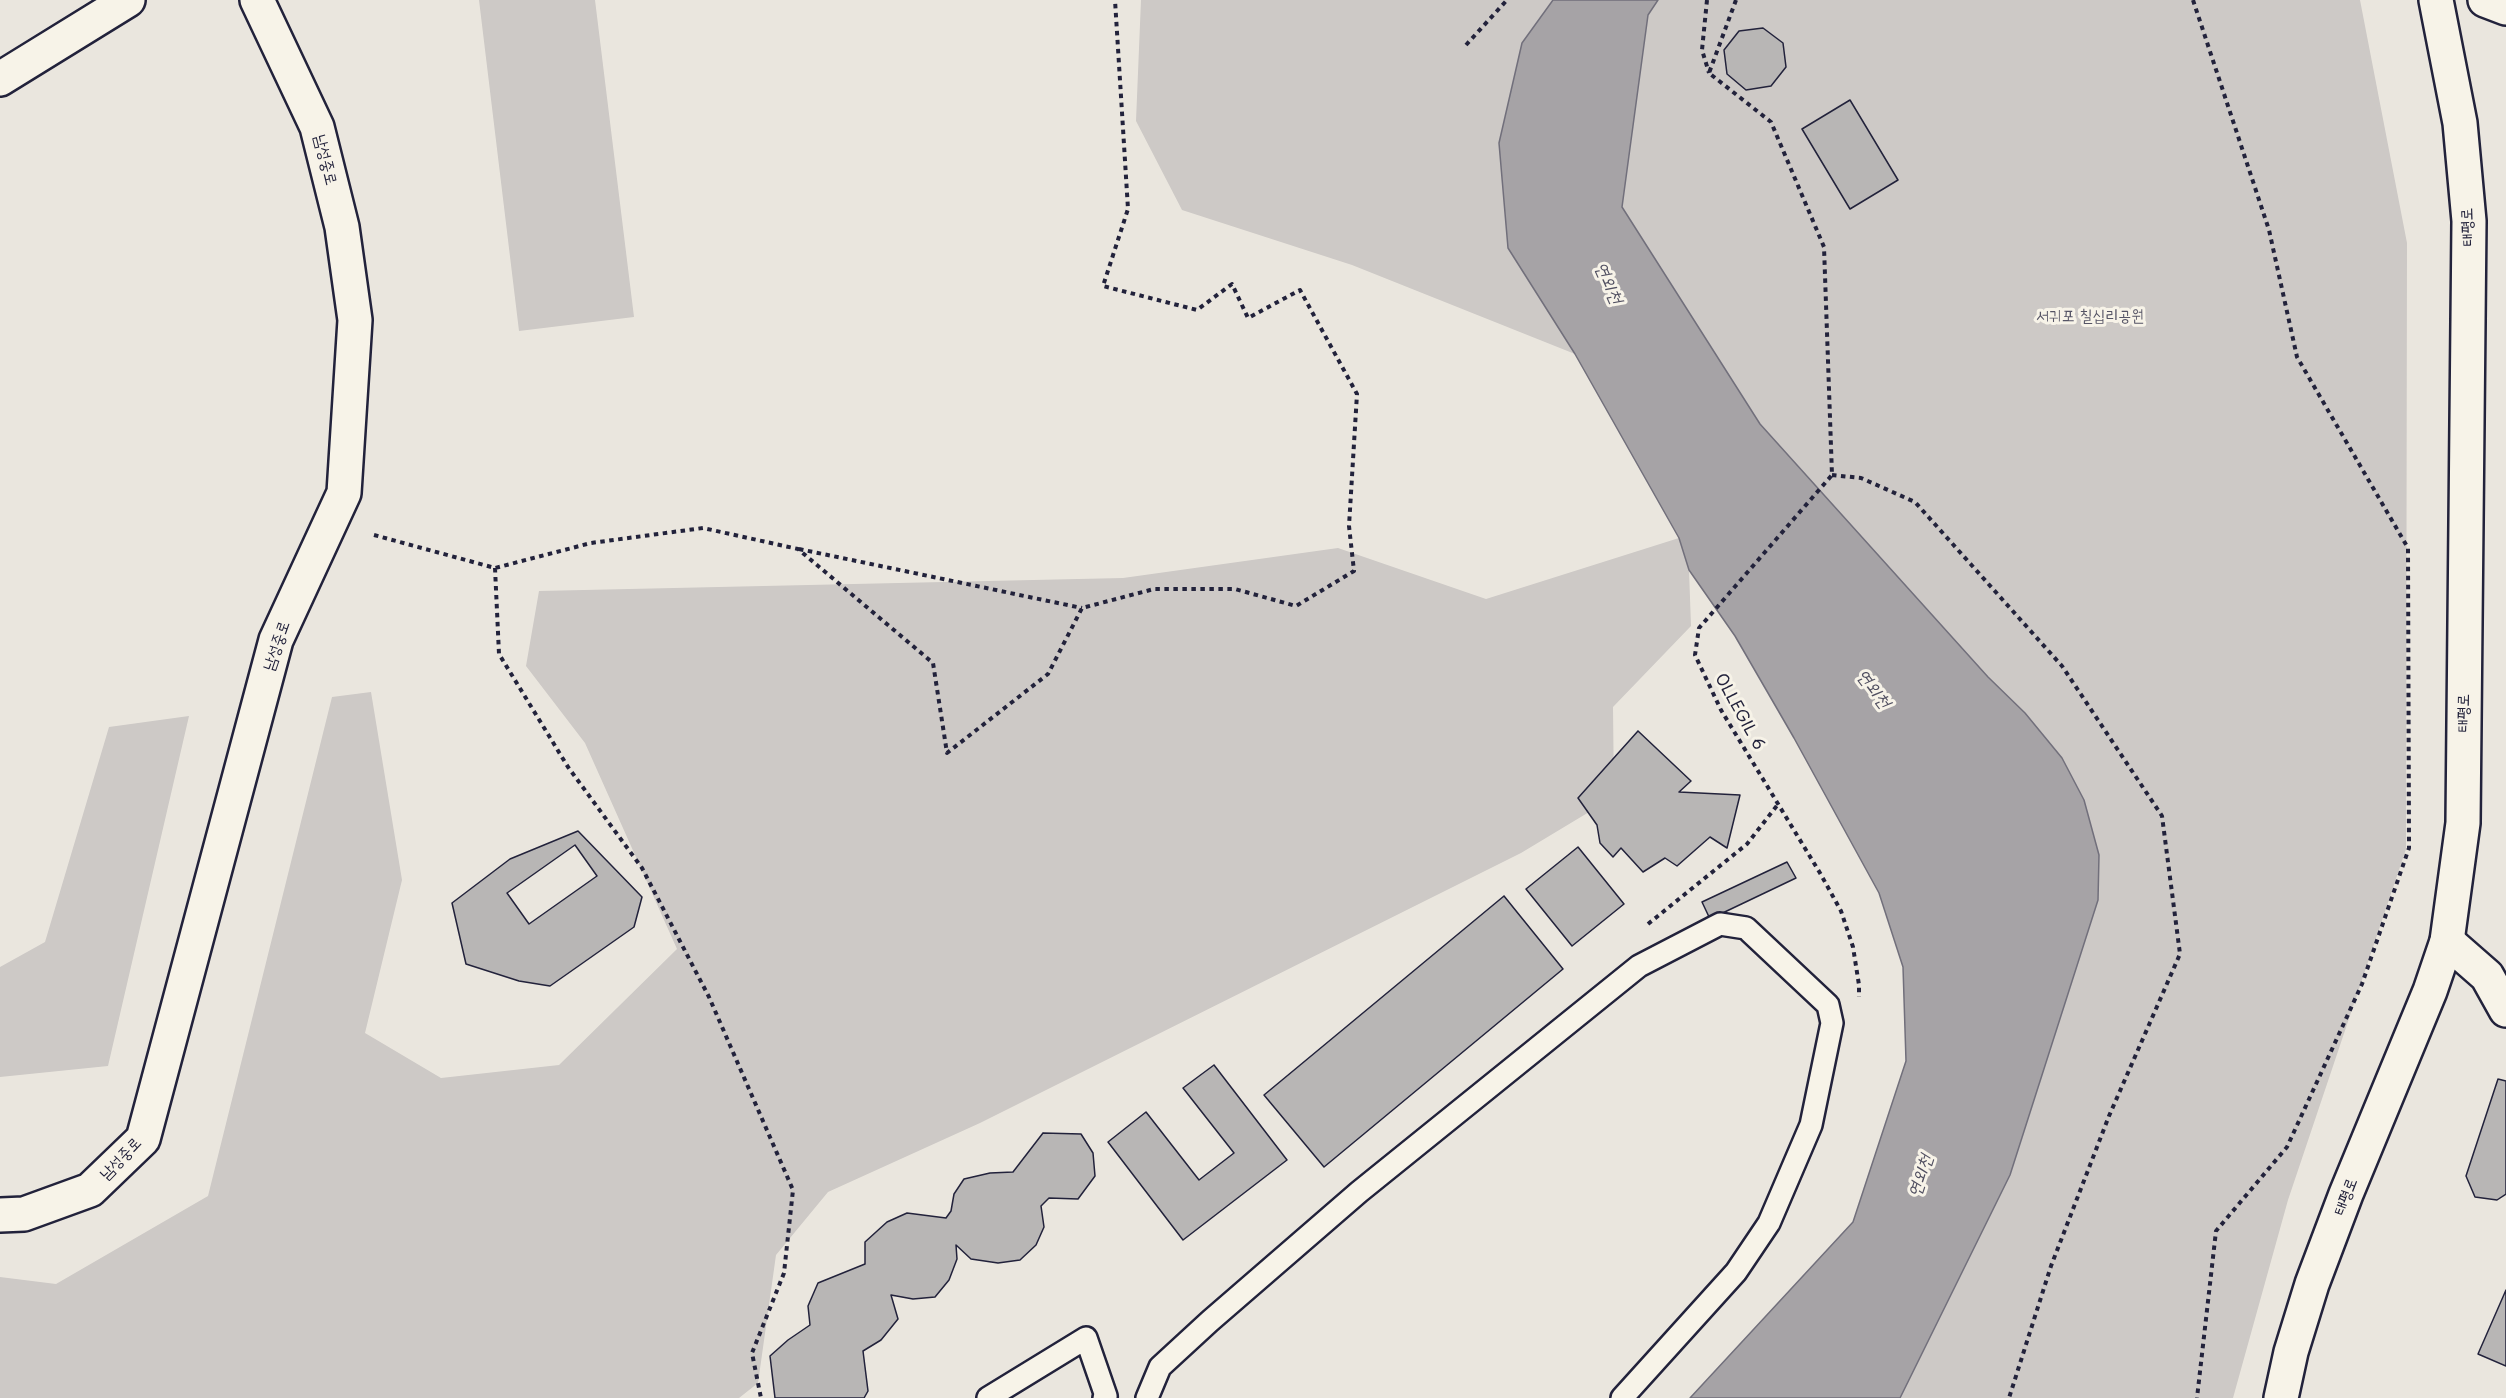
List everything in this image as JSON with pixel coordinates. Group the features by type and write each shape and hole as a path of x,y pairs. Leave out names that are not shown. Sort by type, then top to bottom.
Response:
{"street":[{"path":"0,79 128,0"},
{"name":"남성중로","path":"0,1215 24,1214 90,1190 143,1138 276,640 344,494 355,321 342,227 317,126 256,0"},
{"name":"태평로","path":"2281,1398 2291,1352 2312,1284 2364,1150 2430,991 2447,941 2463,823 2469,221 2460,123 2436,0"},
{"path":"2485,0 2506,9"},
{"path":"2447,941 2487,976 2506,1010"}],"lane":[{"path":"1147,1398 1160,1367 1210,1321 1359,1192 1639,966 1720,924 1746,928 1828,1005 1832,1023 1812,1125 1770,1223 1736,1272 1622,1398"},
{"path":"988,1398 1086,1338 1106,1396 1104,1398"}],"path":[{"path":"374,535 495,568 591,543 704,528 1082,608 1154,589 1235,589 1296,606 1354,571 1349,526 1357,394 1300,290 1248,318 1232,284 1197,310 1103,286 1128,209 1115,0"},
{"path":"1466,45 1507,0"},
{"path":"1707,0 1702,50 1709,74 1771,122 1824,247 1832,475 1861,478 1916,502 2062,666 2162,816 2180,954 2109,1116 2051,1266 2009,1398"},
{"path":"1709,74 1736,0"},
{"path":"2193,0 2269,230 2297,357 2408,548 2409,848 2362,984 2287,1147 2216,1231 2197,1398"},
{"name":"OLLEGIL 6","path":"1779,803 1721,710 1695,655 1699,628 1832,475"},
{"path":"798,549 933,663 947,753 1048,674 1082,608"},
{"path":"495,568 499,654 568,767 642,868 709,998 793,1190 784,1273 753,1353 761,1398"}],"green space":[{"path":"479,0 595,0 634,317 519,331"},
{"path":"1141,0 1553,0 1522,43 1499,143 1508,248 1575,354 1352,265 1182,210 1136,121"},
{"name":"서귀포 칠십리공원","path":"1658,0 2360,0 2407,243 2406,849 2288,1200 2233,1398 1900,1398 2010,1175 2098,900 2099,855 2084,800 2062,758 2025,713 1988,677 1760,424 1622,207 1648,15"},
{"path":"1679,538 1689,570 1691,626 1613,707 1614,797 1521,853 980,1123 828,1192 776,1255 758,1383 739,1398 0,1398 0,1277 56,1284 208,1196 332,697 371,692 402,880 365,1033 441,1078 559,1065 677,949 585,743 526,666 539,591 1123,578 1338,548 1486,599"},
{"path":"189,716 108,1066 0,1077 0,967 45,942 109,727"}],"water":[{"name":"연외천","path":"1553,0 1658,0 1648,15 1622,207 1760,424 1988,677 2025,713 2062,758 2084,800 2099,855 2098,900 2010,1175 1900,1398 1690,1398 1853,1222 1906,1061 1903,967 1879,893 1794,738 1735,636 1689,570 1679,538 1575,354 1508,248 1499,143 1522,43"}],"building":[{"path":"1763,28 1783,43 1786,67 1771,86 1746,90 1727,74 1724,50 1739,31"},
{"path":"1850,100 1898,180 1850,209 1802,129"},
{"path":"1638,731 1691,781 1679,792 1740,795 1727,848 1710,837 1677,866 1665,858 1643,872 1621,848 1613,857 1600,843 1597,825 1578,798"},
{"path":"578,831 642,897 634,927 550,986 519,981 466,964 452,903 510,859"},
{"path":"575,845 597,876 529,924 507,893"},
{"path":"1578,847 1624,904 1572,946 1526,889"},
{"path":"1787,862 1796,878 1710,919 1702,902"},
{"path":"1504,896 1563,969 1324,1167 1264,1095"},
{"path":"1214,1065 1287,1160 1183,1240 1108,1142 1146,1112 1199,1180 1234,1153 1183,1088"},
{"path":"2498,1079 2506,1081 2506,1194 2497,1200 2475,1197 2466,1176"},
{"path":"1043,1133 1081,1134 1093,1153 1095,1176 1078,1199 1049,1198 1041,1206 1044,1227 1036,1245 1020,1260 998,1263 971,1259 956,1245 957,1259 949,1280 935,1297 913,1299 891,1295 898,1319 881,1340 863,1351 868,1391 864,1398 775,1398 770,1356 810,1325 808,1306 818,1283 865,1264 865,1242 887,1222 907,1213 946,1218 951,1211 954,1194 964,1179 990,1173 1013,1172"},
{"path":"2506,1290 2506,1366 2478,1354"}]}
